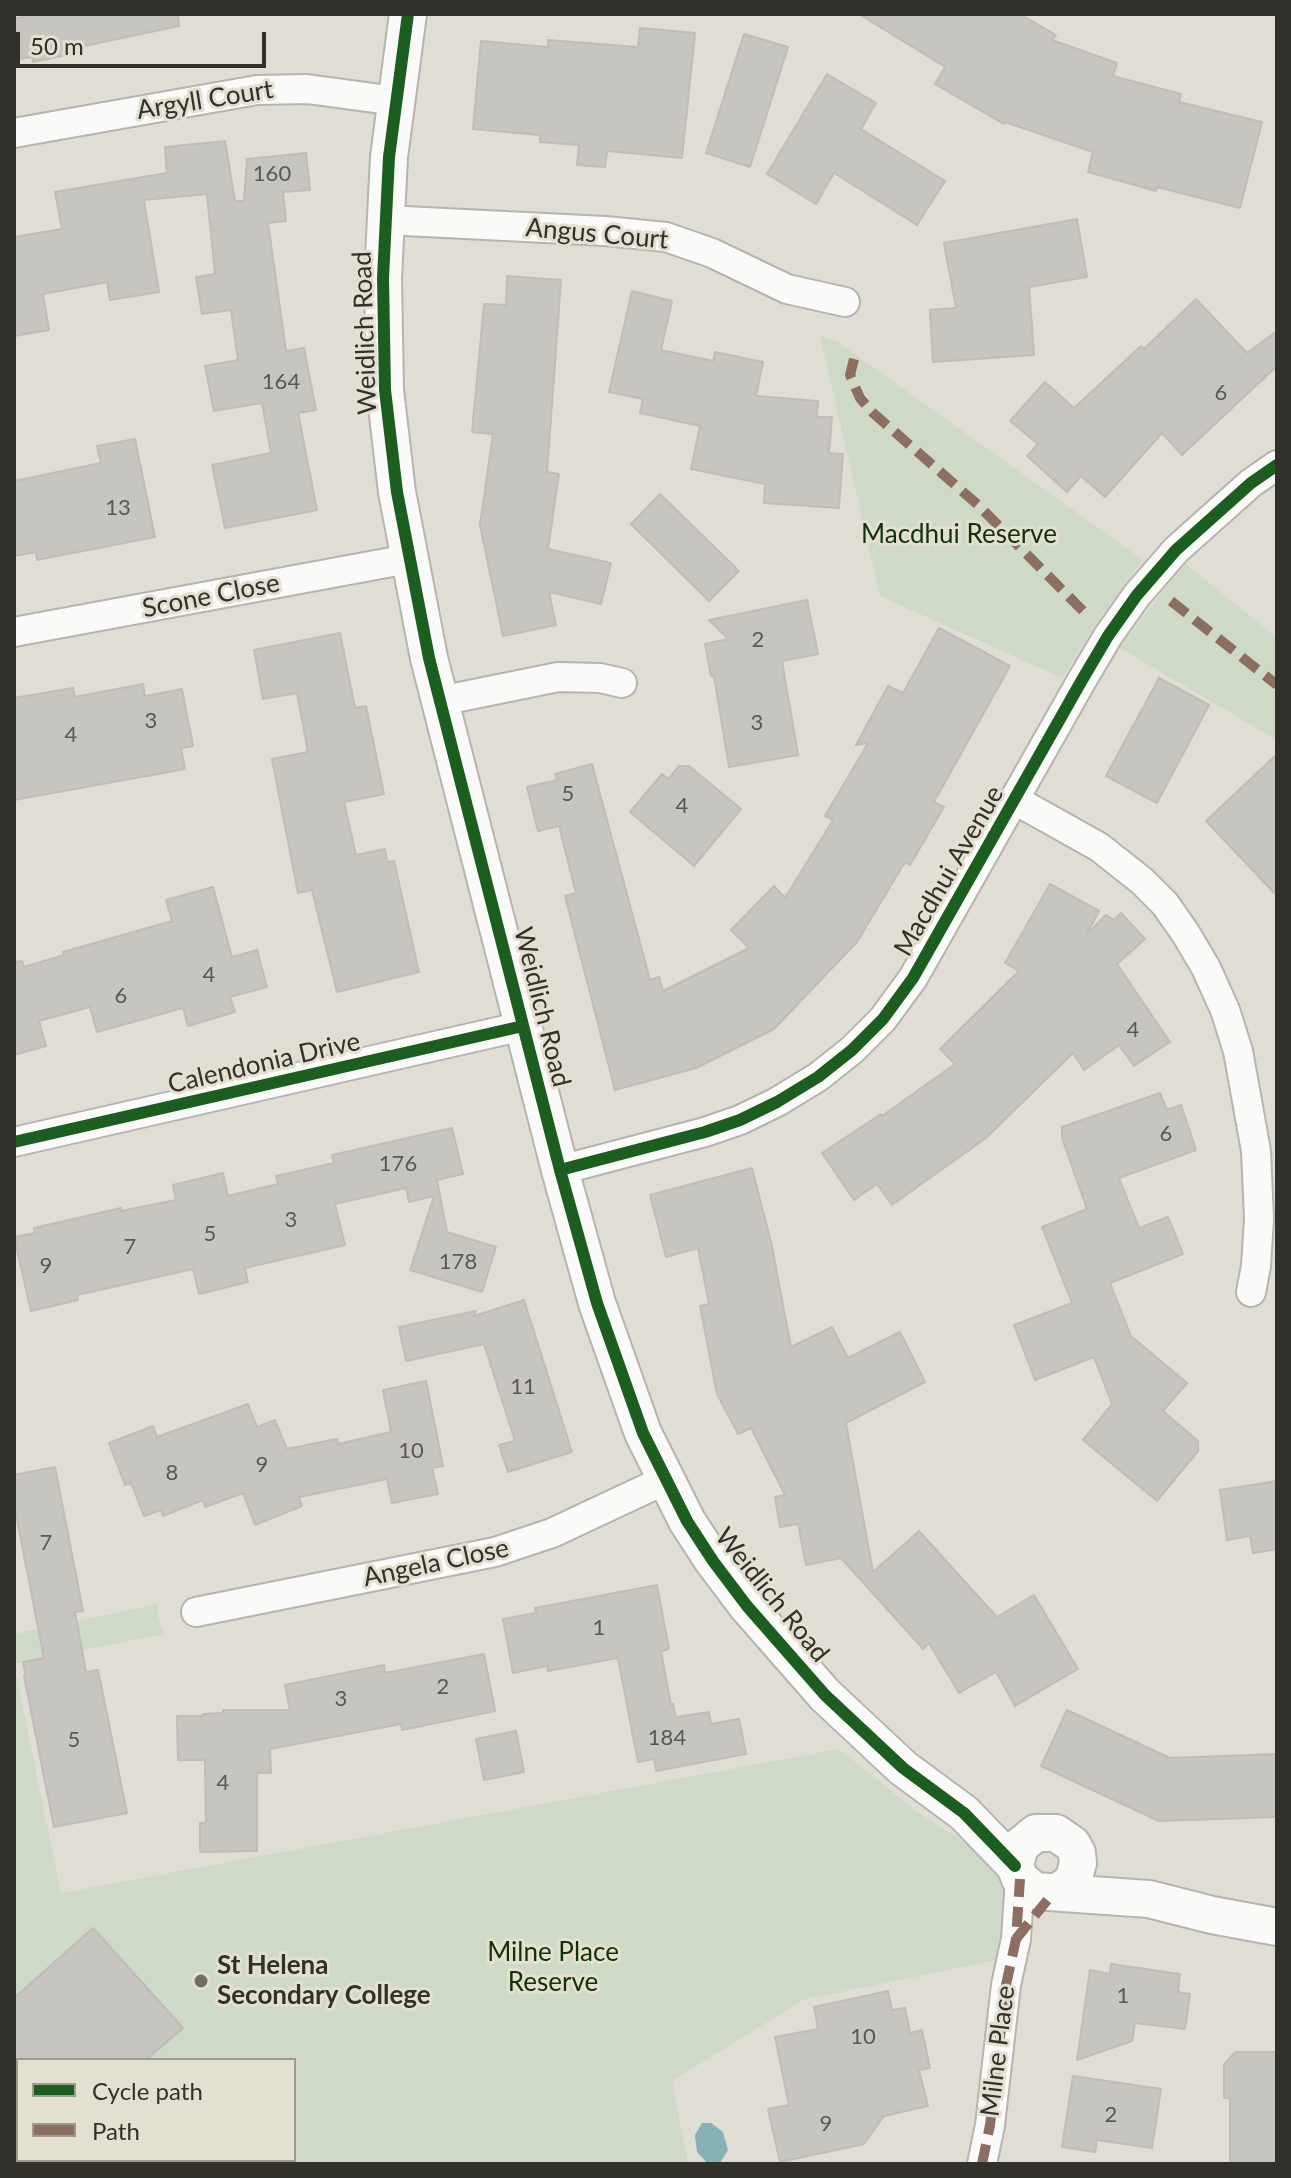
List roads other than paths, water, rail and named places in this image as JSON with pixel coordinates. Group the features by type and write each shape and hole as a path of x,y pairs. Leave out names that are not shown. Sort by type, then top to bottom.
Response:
{"street":[{"name":"Weidlich Road","path":"408,14 385,220 383,293 385,390 408,559 440,701 597,1303 643,1433 687,1521 713,1561 816,1686 903,1768 964,1813 1018,1872"},
{"name":"Argyll Court","path":"14,133 257,90 307,89 396,101"},
{"name":"Angus Court","path":"385,220 666,237 712,253 787,289 845,302"},
{"name":"Macdhui Avenue","path":"560,1170 740,1120 818,1077 852,1050 883,1019 913,978 1095,658 1137,595 1195,533 1251,483 1277,465"},
{"name":"Scone Close","path":"14,632 408,559"},
{"path":"440,701 558,677 600,678 622,683"},
{"path":"1015,800 1099,847 1142,881 1165,904 1206,968 1225,1010 1238,1051 1254,1136 1259,1184 1261,1278"},
{"name":"Calendonia Drive","path":"14,1142 523,1026"},
{"name":"Angela Close","path":"196,1612 510,1548 563,1528 665,1480"},
{"name":"Weidlich Road","path":"964,1813 1036,1833"},
{"path":"1149,1899 1077,1853 1065,1837 1046,1831 1036,1833 1020,1846 1018,1872 1035,1891 1149,1899 1277,1927"},
{"path":"1056,1892 1066,1887 1077,1872 1077,1853"},
{"name":"Milne Place","path":"982,2164 990,2125 1006,1985 1016,1939 1018,1872"},
{"name":"Milne Place","path":"1016,1939 1056,1892"}],"water":[{"path":"702,2123 711,2123 723,2132 728,2150 720,2163 707,2163 697,2152 695,2135"}],"place":[{"name":"St Helena Secondary College","path":"201,1981"}],"park label":[{"name":"Macdhui Reserve","path":"959,535"},
{"name":"Milne Place Reserve","path":"553,1968"}]}
